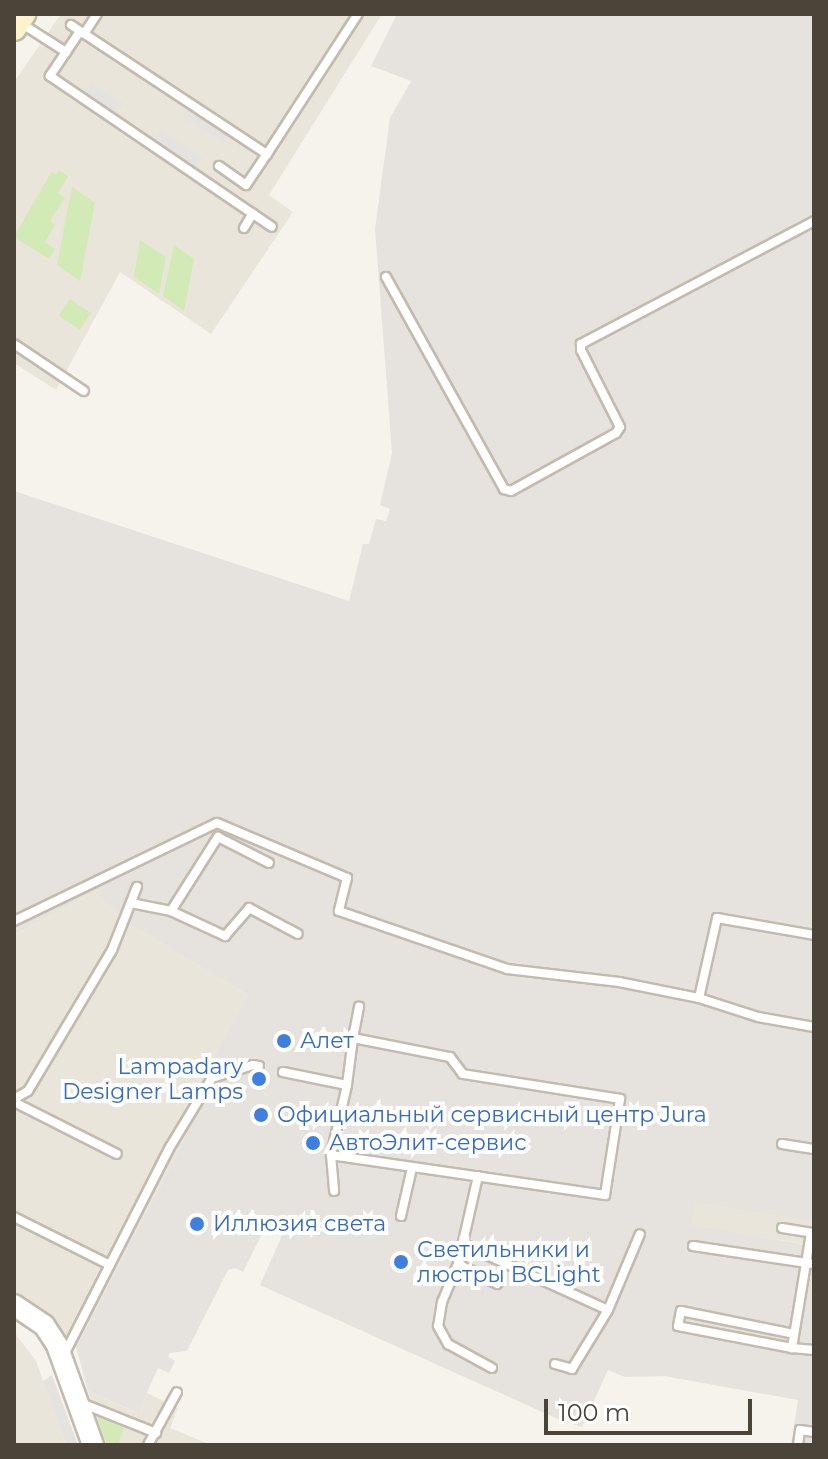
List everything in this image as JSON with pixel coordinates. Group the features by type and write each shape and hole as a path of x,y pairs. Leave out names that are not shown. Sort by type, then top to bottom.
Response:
{"street":[{"path":"14,1305 44,1325 62,1357 93,1445"}],"lane":[{"path":"97,14 50,76 272,227"},
{"path":"219,166 246,185 358,14"},
{"path":"18,21 66,52"},
{"path":"71,25 267,154"},
{"path":"231,198 241,181"},
{"path":"244,228 253,213"},
{"path":"386,277 504,489 511,491 616,433 620,427 581,350 581,344 814,221"},
{"path":"14,344 84,391"},
{"path":"14,921 217,823 347,878 339,911 507,969 619,982 699,998 758,1017 814,1027"},
{"path":"171,911 218,837 269,863"},
{"path":"117,1154 14,1101 28,1091 112,950 137,887"},
{"path":"131,903 171,911 225,936 249,908 298,934"},
{"path":"699,998 717,918 814,935"},
{"path":"334,1191 331,1155 347,1085 359,1007"},
{"path":"331,1155 605,1195 620,1099 463,1074 450,1057 353,1038"},
{"path":"62,1357 170,1147 212,1078 253,1065 259,1066"},
{"path":"283,1072 347,1085"},
{"path":"782,1144 814,1149"},
{"path":"401,1216 412,1168"},
{"path":"478,1176 458,1264 442,1302 438,1326 448,1344 492,1368"},
{"path":"14,1217 110,1265"},
{"path":"782,1228 812,1233 810,1263 792,1348"},
{"path":"555,1364 572,1369 608,1310 640,1234"},
{"path":"463,1244 608,1310"},
{"path":"693,1246 810,1263"},
{"path":"458,1264 497,1284"},
{"path":"794,1334 681,1311 678,1326 814,1350"},
{"path":"152,1439 177,1392"},
{"path":"77,1401 161,1445"},
{"path":"798,1445 800,1430 814,1432"}],"shaded area":[{"path":"61,14 382,14 269,195 293,212 211,334 120,272 56,390 14,363 14,82"},
{"path":"397,14 814,14 814,1221 695,1202 691,1225 814,1246 814,1445 791,1445 798,1400 664,1376 625,1377 608,1370 582,1427 558,1419 260,1285 284,1231 268,1222 243,1272 235,1268 228,1270 187,1351 170,1353 168,1357 175,1361 169,1373 158,1368 138,1413 88,1391 76,1347 172,1164 186,1134 176,1129 248,995 126,922 94,892 14,935 14,491 349,601 363,544 369,544 376,519 386,521 390,509 380,505 392,453 375,229 390,118 411,81 371,66"},
{"path":"91,83 123,104 116,114 84,93"},
{"path":"189,106 230,133 224,143 182,116"},
{"path":"161,130 202,158 196,168 154,140"},
{"path":"94,892 126,922 248,995 177,1129 186,1134 172,1164 76,1347 36,1305 14,1294 14,935"},
{"path":"694,1201 814,1220 811,1245 690,1226"},
{"path":"466,1251 509,1272 497,1296 454,1275"},
{"path":"14,1332 36,1361 66,1445 14,1445"},
{"path":"52,1375 78,1445 66,1445 43,1381"},
{"path":"88,1391 137,1413 147,1393 178,1408 170,1428 211,1445 105,1445"}],"green space":[{"path":"59,170 68,176 58,193 65,198 50,221 55,225 45,242 55,249 49,259 14,237 51,172 56,175"},
{"path":"72,187 95,203 80,281 57,265"},
{"path":"140,240 166,257 159,294 134,277"},
{"path":"174,245 194,259 184,311 163,296"},
{"path":"70,299 91,313 80,330 59,316"},
{"path":"97,1416 124,1428 118,1445 107,1445"}],"place":[{"name":"Алет","path":"284,1041"},
{"name":"Lampadary Designer Lamps","path":"259,1079"},
{"name":"Официальный сервисный центр Jura","path":"261,1115"},
{"name":"АвтоЭлит-сервис","path":"313,1143"},
{"name":"Иллюзия света","path":"197,1224"},
{"name":"Светильники и люстры BCLight","path":"401,1262"}]}
